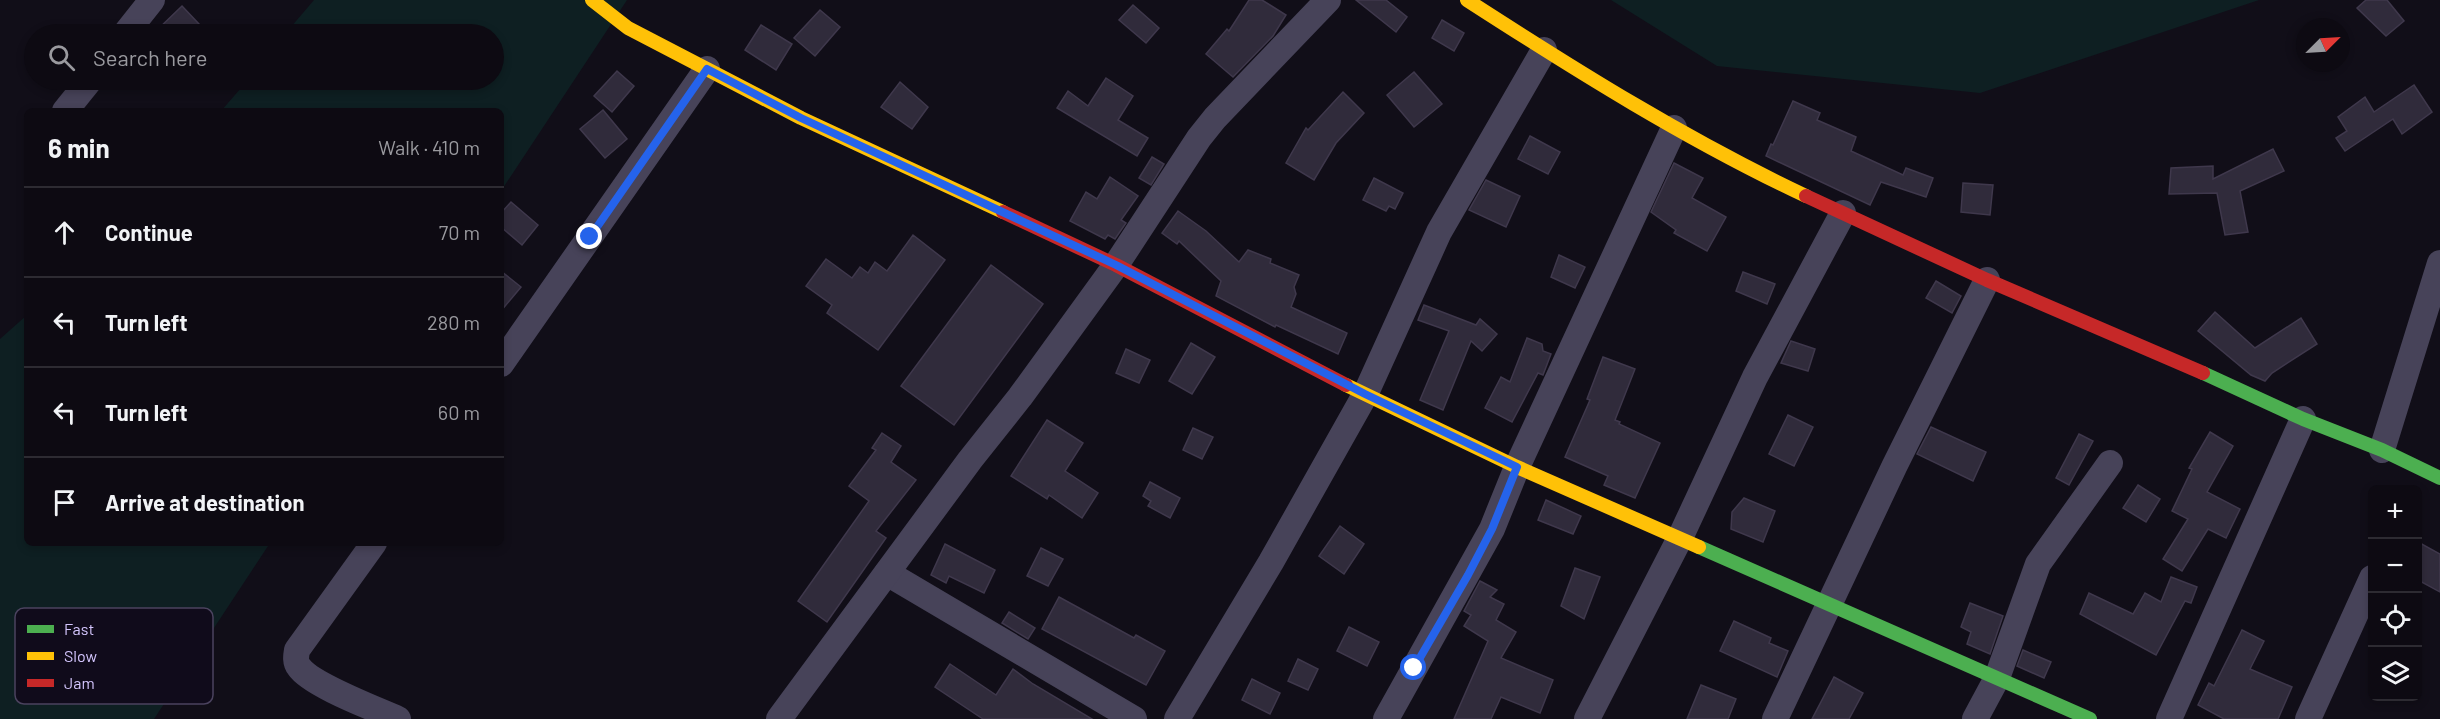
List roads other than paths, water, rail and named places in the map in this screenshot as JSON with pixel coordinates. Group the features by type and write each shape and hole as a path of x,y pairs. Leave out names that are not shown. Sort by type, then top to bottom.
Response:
{"street":[{"path":"133,24 152,0"},
{"path":"592,0 628,28 811,123 1116,265 1365,394 1517,467 2090,719"},
{"path":"779,719 1116,265 1199,138 1215,118 1329,0"},
{"path":"1467,0 1544,50 1674,128 1770,179 1987,280 2150,349 2303,418 2382,450 2425,479"},
{"path":"1177,719 1271,561 1365,394 1439,232 1544,50"},
{"path":"504,360 707,69"},
{"path":"67,108 82,90"},
{"path":"1386,719 1483,548 1517,467 1674,128"},
{"path":"1587,719 1680,538 1755,377 1843,213"},
{"path":"2382,450 2440,263"},
{"path":"1775,719 1894,468 1987,280"},
{"path":"2169,719 2303,418"},
{"path":"1975,719 1997,678 2038,564 2110,463"},
{"path":"372,546 297,650 296,657 298,666 316,681 398,719"},
{"path":"887,573 1134,719"},
{"path":"2308,719 2368,589"}]}
